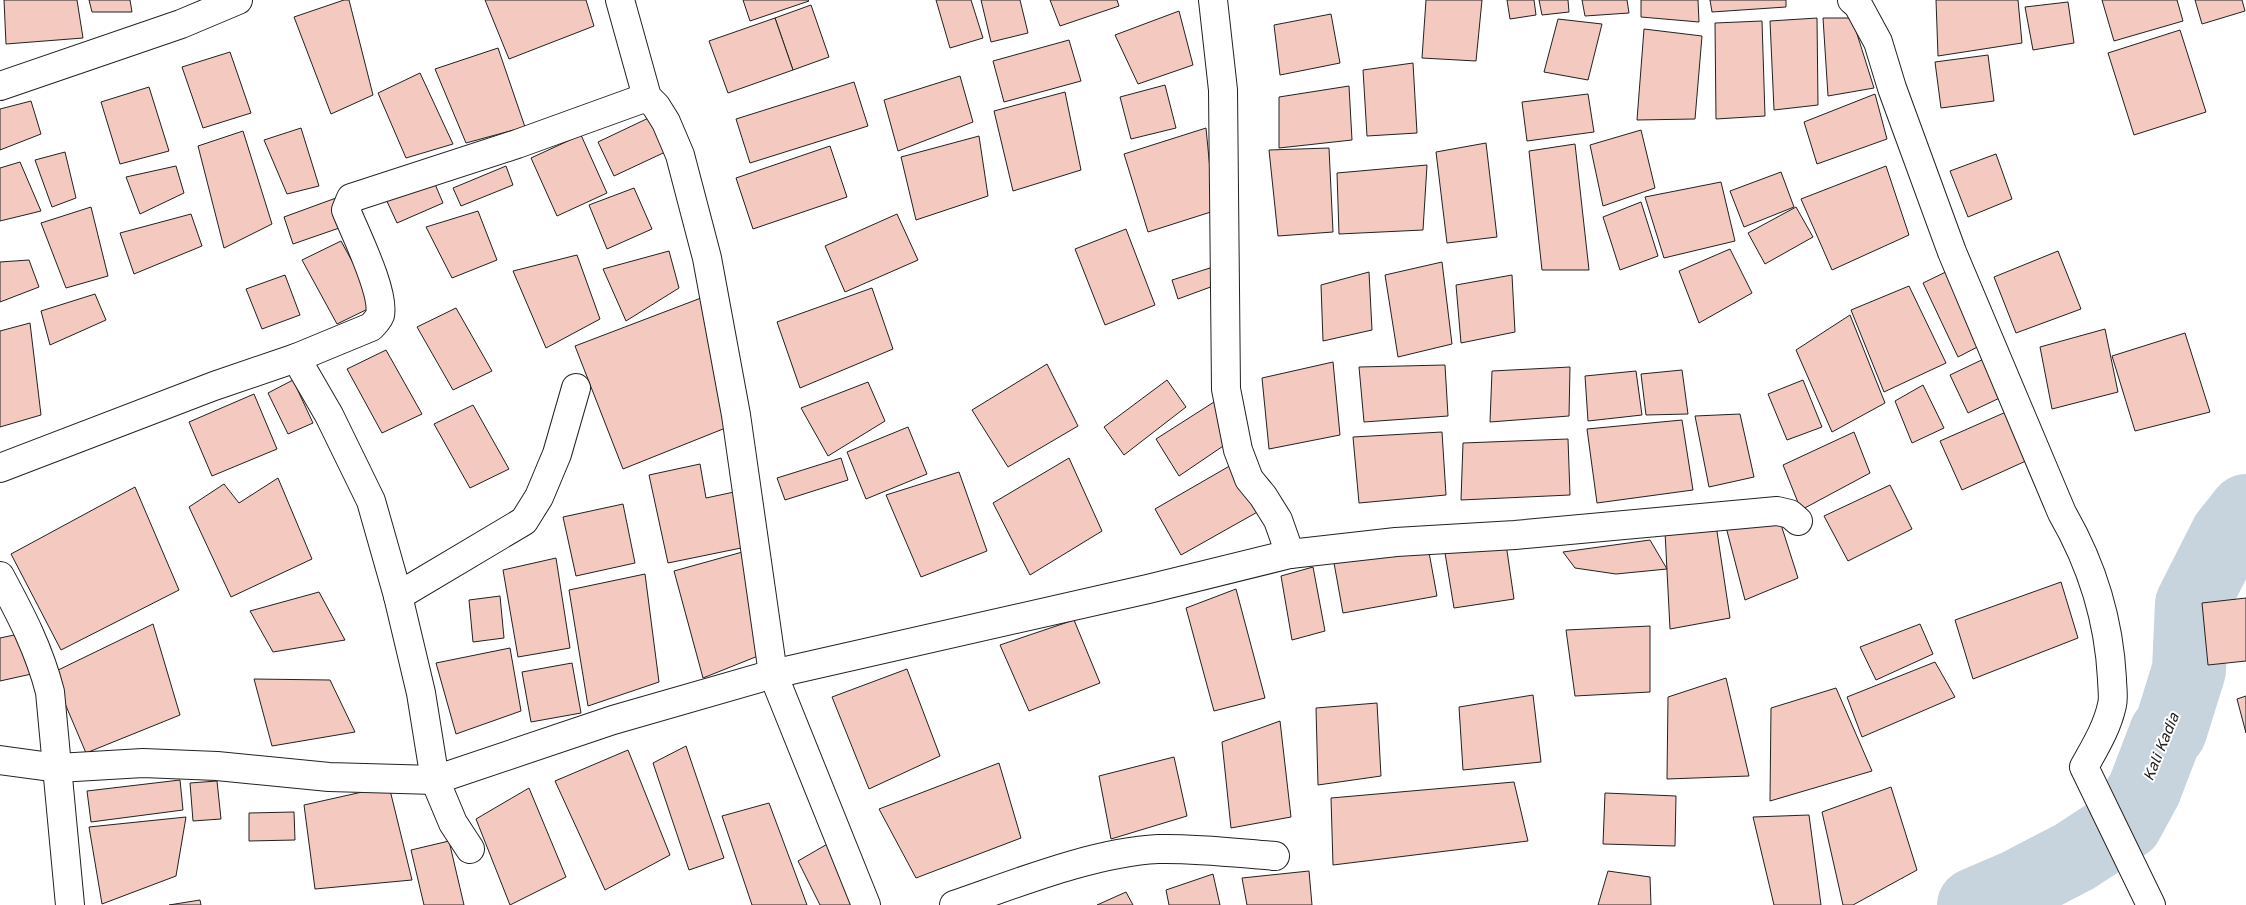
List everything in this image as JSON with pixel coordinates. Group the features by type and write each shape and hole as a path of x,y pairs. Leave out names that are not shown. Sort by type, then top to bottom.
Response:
{"street":[{"path":"0,86 181,24 238,0"},
{"path":"620,0 646,97 656,106 666,122 680,155 707,258 736,415 773,674 866,905"},
{"path":"1213,0 1223,90 1226,389 1238,450 1248,479 1263,496 1278,520 1290,554"},
{"path":"1852,0 1858,5 1878,42 1892,88 1952,252 2062,512 2078,541 2093,578 2106,631 2113,703 2104,731 2084,767 2150,905"},
{"path":"0,468 214,386 296,358 371,328 379,317 381,303 346,210 351,198 517,144 646,97"},
{"path":"296,358 329,415 371,502 398,596 421,693 435,780 452,823 470,849"},
{"path":"398,596 524,522 539,497 557,454 576,388"},
{"path":"0,760 58,768 143,763 217,766 329,777 435,780 613,720 773,674 1148,589 1290,554 1396,542 1534,534 1777,511 1790,514 1798,521"},
{"path":"0,576 25,622 42,661 50,692 70,905"},
{"path":"954,905 1076,865 1122,853 1158,849 1276,856"}],"building":[{"path":"4,0 77,0 83,38 6,44"},
{"path":"89,0 130,0 132,12 92,12"},
{"path":"349,0 373,95 331,114 294,17"},
{"path":"485,0 586,0 594,26 509,59"},
{"path":"743,0 808,0 809,1 750,21"},
{"path":"936,0 971,0 983,38 950,48"},
{"path":"981,0 1020,0 1028,33 991,42"},
{"path":"1050,0 1117,0 1119,6 1060,26"},
{"path":"1426,0 1482,0 1476,61 1422,58"},
{"path":"1507,0 1534,0 1536,15 1510,19"},
{"path":"1539,0 1568,0 1569,12 1542,15"},
{"path":"1582,0 1627,0 1629,13 1585,16"},
{"path":"1641,0 1698,0 1699,22 1641,17"},
{"path":"1710,0 1786,0 1786,7 1712,12"},
{"path":"1936,0 2018,0 2022,43 1938,56"},
{"path":"2102,0 2177,0 2183,21 2114,41"},
{"path":"2195,0 2242,0 2245,11 2202,24"},
{"path":"2068,2 2074,43 2033,50 2025,7"},
{"path":"811,5 829,57 793,70 775,18"},
{"path":"1179,11 1193,65 1138,84 1115,35"},
{"path":"1331,14 1340,63 1280,75 1274,25"},
{"path":"775,18 793,70 728,93 709,41"},
{"path":"1817,18 1818,105 1774,110 1770,21"},
{"path":"1823,18 1852,18 1874,88 1828,96"},
{"path":"1558,19 1602,24 1588,80 1544,72"},
{"path":"1762,21 1765,116 1716,119 1715,23"},
{"path":"1644,29 1702,36 1695,119 1637,120"},
{"path":"2180,30 2206,112 2134,135 2108,53"},
{"path":"1069,40 1081,81 1004,102 993,61"},
{"path":"498,48 525,127 466,143 435,69"},
{"path":"230,52 251,113 203,128 182,67"},
{"path":"1988,55 1994,101 1941,108 1935,62"},
{"path":"1413,63 1417,133 1367,136 1363,70"},
{"path":"420,73 453,144 406,158 378,93"},
{"path":"960,76 973,122 898,151 884,100"},
{"path":"854,82 868,126 750,163 736,119"},
{"path":"1165,85 1176,128 1131,139 1120,97"},
{"path":"1349,86 1352,140 1279,148 1279,97"},
{"path":"149,87 169,151 120,164 101,102"},
{"path":"1065,92 1081,170 1013,191 994,111"},
{"path":"1588,94 1594,132 1527,141 1522,102"},
{"path":"1875,94 1887,139 1817,164 1804,122"},
{"path":"31,101 41,134 0,150 0,109"},
{"path":"659,113 676,147 614,176 598,142"},
{"path":"301,128 319,186 287,194 264,140"},
{"path":"1206,128 1214,211 1148,232 1124,154"},
{"path":"1641,130 1655,188 1603,206 1590,145"},
{"path":"243,131 272,224 224,248 198,146"},
{"path":"581,135 607,193 557,216 531,158"},
{"path":"979,136 988,196 916,220 901,157"},
{"path":"1486,143 1497,237 1447,243 1436,152"},
{"path":"1575,144 1589,270 1542,270 1529,151"},
{"path":"830,146 847,197 753,229 736,178"},
{"path":"1329,148 1333,232 1278,236 1269,150"},
{"path":"65,152 76,198 52,207 35,160"},
{"path":"1996,154 2012,199 1968,217 1950,171"},
{"path":"20,162 41,211 0,221 0,168"},
{"path":"1427,165 1423,230 1339,234 1337,173"},
{"path":"176,166 184,193 140,214 126,177"},
{"path":"506,166 513,185 461,206 453,188"},
{"path":"1886,166 1909,235 1832,270 1801,199"},
{"path":"1781,172 1794,207 1744,227 1730,191"},
{"path":"432,177 443,203 397,223 385,197"},
{"path":"1721,182 1735,241 1664,258 1645,197"},
{"path":"634,188 652,229 607,249 589,205"},
{"path":"336,198 345,226 293,244 284,217"},
{"path":"1641,202 1658,256 1620,270 1603,217"},
{"path":"91,207 108,276 66,288 41,223"},
{"path":"1796,207 1813,237 1765,264 1748,233"},
{"path":"478,211 497,260 452,278 426,227"},
{"path":"191,214 202,246 134,274 120,233"},
{"path":"897,214 918,260 845,292 825,246"},
{"path":"1126,229 1155,305 1105,325 1075,249"},
{"path":"341,241 376,305 337,324 302,260"},
{"path":"1730,249 1752,293 1699,323 1679,271"},
{"path":"669,251 679,288 626,321 603,269"},
{"path":"2058,251 2081,309 2016,333 1994,277"},
{"path":"577,255 600,319 546,348 513,271"},
{"path":"29,260 39,287 0,302 0,262"},
{"path":"1442,262 1452,344 1398,357 1385,275"},
{"path":"1210,268 1216,285 1178,299 1172,280"},
{"path":"1954,268 1989,341 1958,357 1923,283"},
{"path":"1369,272 1372,330 1323,341 1321,285"},
{"path":"285,275 300,315 262,329 246,289"},
{"path":"1512,275 1515,332 1461,343 1456,285"},
{"path":"1909,286 1946,363 1884,392 1851,310"},
{"path":"872,288 893,349 800,388 777,322"},
{"path":"95,294 106,320 50,345 41,311"},
{"path":"701,298 733,425 623,469 575,346"},
{"path":"456,308 492,371 453,390 417,327"},
{"path":"1850,315 1885,403 1832,432 1796,350"},
{"path":"30,323 41,415 0,427 0,331"},
{"path":"2105,329 2118,392 2052,409 2040,347"},
{"path":"2185,333 2210,412 2135,431 2112,356"},
{"path":"386,350 422,414 382,433 347,369"},
{"path":"1990,356 2008,394 1968,413 1950,375"},
{"path":"1333,362 1340,435 1269,449 1262,378"},
{"path":"1047,364 1078,426 1008,467 972,410"},
{"path":"1445,365 1448,416 1364,422 1359,367"},
{"path":"1570,367 1569,416 1490,422 1492,371"},
{"path":"1682,370 1688,414 1646,415 1641,374"},
{"path":"1636,371 1642,415 1588,421 1585,376"},
{"path":"293,380 313,423 288,434 268,393"},
{"path":"1167,380 1186,407 1124,455 1104,427"},
{"path":"1803,380 1822,427 1787,440 1768,394"},
{"path":"868,382 885,421 828,456 801,408"},
{"path":"1923,385 1944,428 1912,443 1895,401"},
{"path":"254,394 277,449 212,476 189,422"},
{"path":"1214,402 1235,438 1179,476 1156,439"},
{"path":"473,405 509,469 470,488 434,424"},
{"path":"2006,412 2028,460 1962,490 1940,441"},
{"path":"1740,414 1754,477 1709,487 1695,416"},
{"path":"1682,420 1693,490 1597,503 1587,429"},
{"path":"908,427 927,474 866,499 847,452"},
{"path":"1442,432 1446,495 1359,503 1353,437"},
{"path":"1854,432 1870,473 1801,510 1783,465"},
{"path":"1568,439 1570,495 1461,500 1463,443"},
{"path":"841,458 848,480 785,500 777,478"},
{"path":"1069,458 1102,531 1030,575 993,503"},
{"path":"700,464 706,498 734,492 746,547 668,563 649,475"},
{"path":"1233,464 1261,510 1181,555 1155,509"},
{"path":"959,472 987,551 921,577 886,495"},
{"path":"278,478 312,559 231,597 189,507 224,484 239,503"},
{"path":"1890,485 1912,529 1848,561 1824,516"},
{"path":"135,487 179,590 61,650 11,554"},
{"path":"623,504 635,563 576,576 563,517"},
{"path":"1777,512 1798,578 1745,600 1726,527"},
{"path":"1716,525 1730,618 1670,629 1665,532"},
{"path":"1650,540 1667,569 1616,574 1575,568 1563,552"},
{"path":"1506,544 1514,599 1454,608 1445,553"},
{"path":"1428,547 1437,596 1343,613 1334,563"},
{"path":"746,551 768,652 703,678 674,571"},
{"path":"556,558 570,648 518,657 503,570"},
{"path":"1313,567 1325,631 1292,640 1281,576"},
{"path":"645,574 659,682 588,706 569,590"},
{"path":"2061,582 2078,638 1973,679 1955,620"},
{"path":"1236,589 1265,698 1214,711 1186,608"},
{"path":"319,592 345,640 273,652 250,611"},
{"path":"500,596 504,638 473,642 469,600"},
{"path":"2246,598 2246,661 2208,665 2202,603"},
{"path":"1074,620 1100,683 1029,711 1000,645"},
{"path":"153,624 180,715 86,753 52,673"},
{"path":"1920,624 1933,654 1876,680 1860,647"},
{"path":"1650,626 1650,692 1575,696 1566,630"},
{"path":"28,632 36,673 0,681 0,638"},
{"path":"510,648 521,711 456,734 436,663"},
{"path":"1935,662 1955,697 1862,737 1847,697"},
{"path":"572,663 581,713 531,722 522,672"},
{"path":"907,669 940,756 869,789 832,697"},
{"path":"1726,678 1749,776 1667,779 1668,697"},
{"path":"254,679 330,680 355,732 272,746"},
{"path":"1836,688 1872,771 1770,801 1771,708"},
{"path":"1533,695 1541,762 1463,770 1459,707"},
{"path":"2246,696 2246,733 2237,699"},
{"path":"1377,703 1381,776 1318,785 1316,708"},
{"path":"1280,721 1291,817 1231,828 1222,742"},
{"path":"686,746 724,858 689,870 653,763"},
{"path":"628,750 670,855 605,890 555,781"},
{"path":"1174,757 1187,816 1111,839 1099,776"},
{"path":"999,763 1021,838 916,878 879,809"},
{"path":"180,780 183,810 91,822 87,791"},
{"path":"217,781 221,819 193,821 190,783"},
{"path":"1514,782 1528,841 1333,865 1331,798"},
{"path":"389,786 412,880 315,889 304,805"},
{"path":"1891,787 1917,870 1853,905 1843,905 1822,812"},
{"path":"529,788 566,877 510,905 476,819"},
{"path":"1605,793 1676,796 1675,846 1603,844"},
{"path":"769,803 807,905 752,905 722,816"},
{"path":"294,812 295,840 249,841 249,813"},
{"path":"1809,815 1821,905 1774,905 1753,817"},
{"path":"186,817 176,876 102,904 89,827"},
{"path":"836,839 864,905 820,905 798,861"},
{"path":"449,841 464,905 424,905 411,850"},
{"path":"1309,871 1312,905 1247,905 1242,878"},
{"path":"1608,871 1650,877 1651,905 1598,905"},
{"path":"1213,874 1220,905 1169,905 1166,890"},
{"path":"1126,892 1133,905 1097,905"},
{"path":"200,900 201,905 169,905"}],"waterway":[{"name":"Kali Kadia","path":"1974,905 2016,887 2074,857 2126,823 2145,788 2166,733 2170,731 2189,670 2192,604 2227,535 2246,511"}]}
